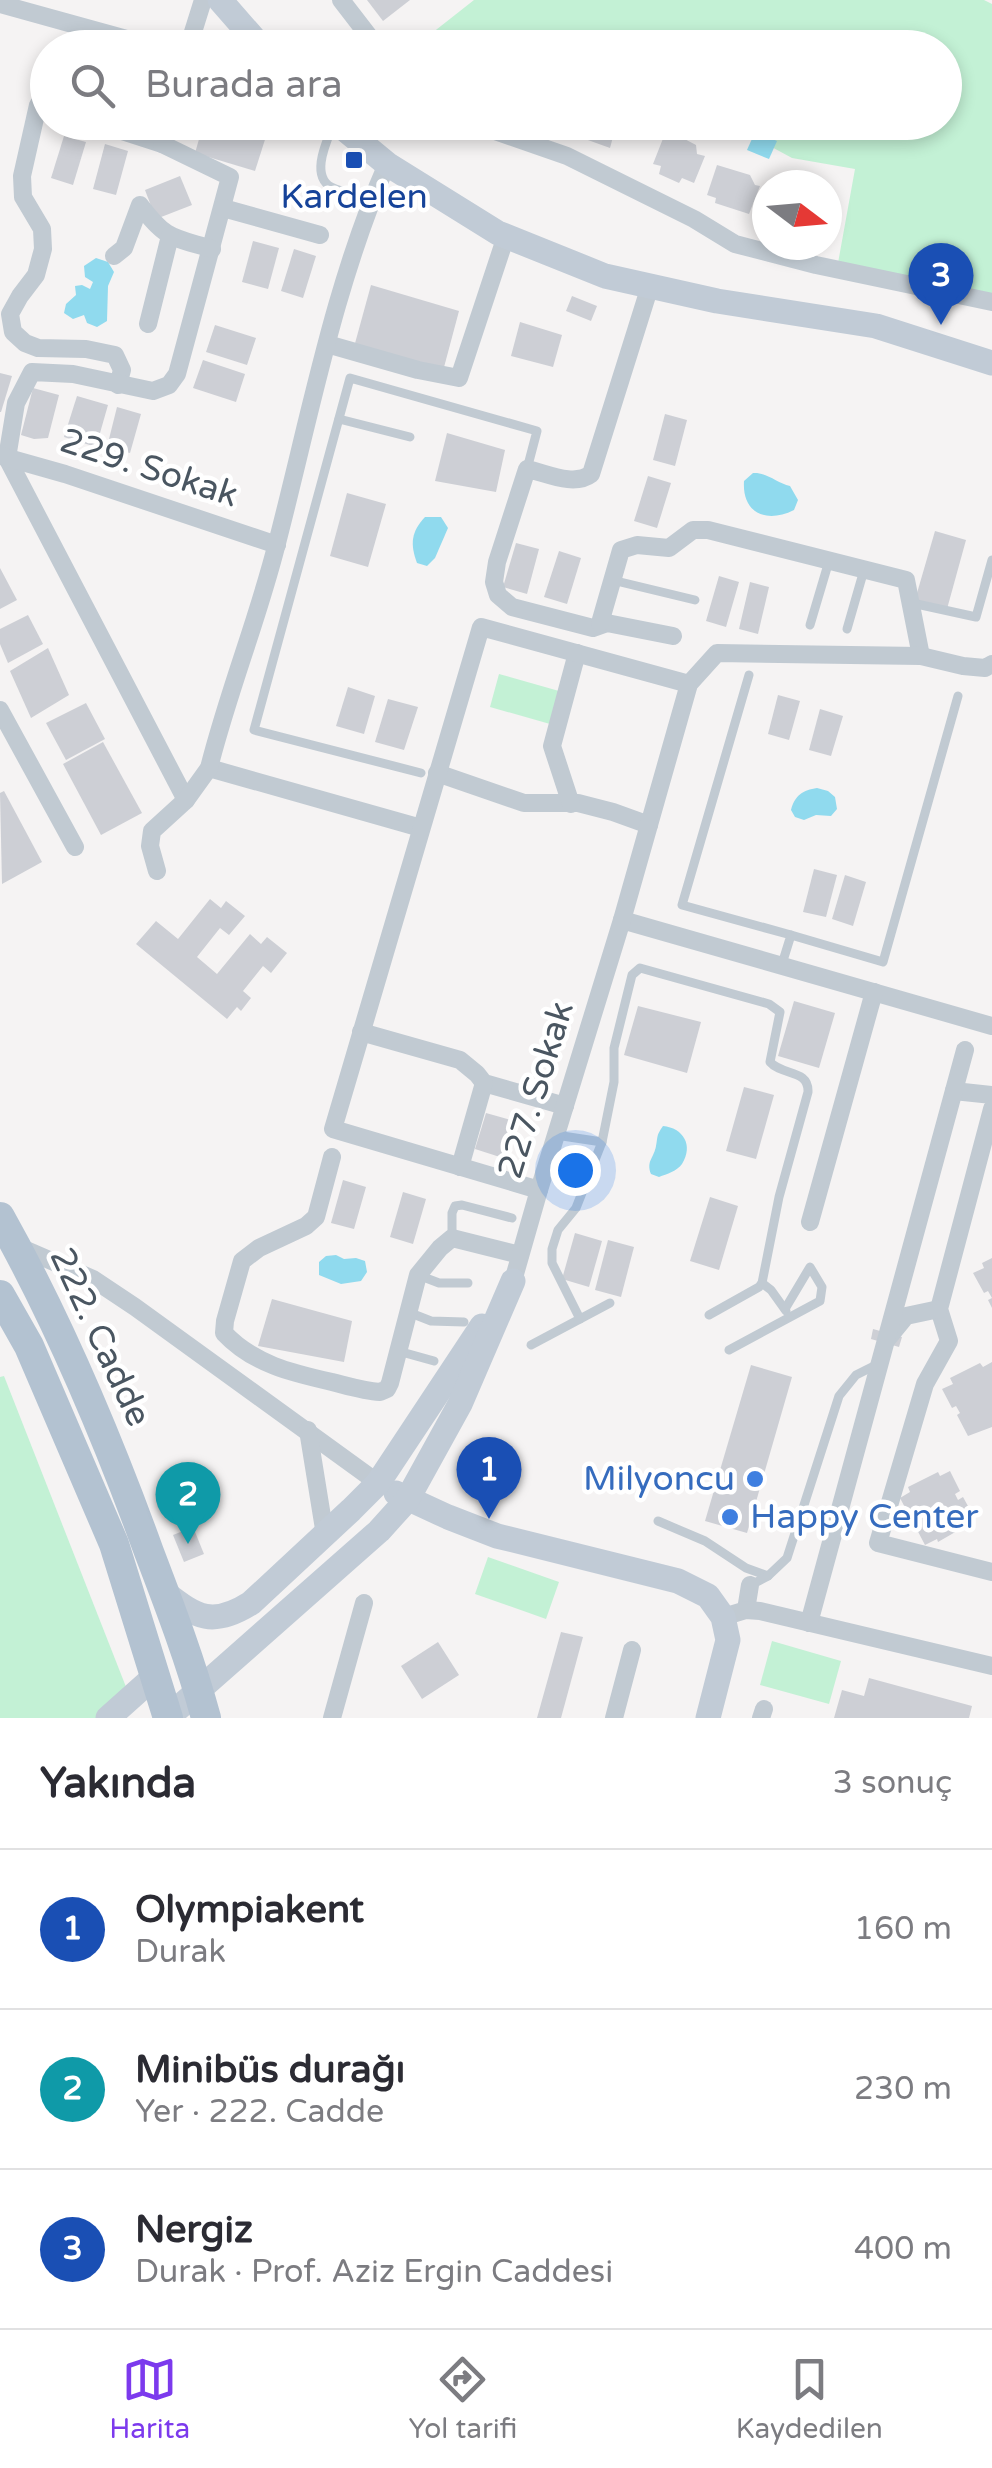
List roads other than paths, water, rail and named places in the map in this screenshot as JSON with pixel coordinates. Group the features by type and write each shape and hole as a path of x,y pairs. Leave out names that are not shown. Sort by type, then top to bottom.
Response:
{"main road":[{"name":"222. Cadde","path":"0,1217 54,1317 111,1447 202,1704"},
{"name":"222. Cadde","path":"0,1295 29,1346 114,1544 168,1718"}],"street":[{"path":"194,30 203,0"},
{"path":"220,0 246,30"},
{"path":"341,0 364,30"},
{"path":"0,4 94,30"},
{"path":"30,140 22,176 23,197 42,229 43,250 36,276 10,314 12,332 38,348 114,354 122,370 118,385"},
{"path":"150,140 230,176 178,374 170,385 153,391 73,374 32,372 16,403 4,457 186,800"},
{"path":"162,144 163,140"},
{"path":"357,140 387,164 506,236 605,276 717,301 876,326 992,363"},
{"path":"521,140 567,156 736,244 992,302"},
{"path":"157,871 150,846 152,830 186,800 209,768 277,545 326,344 387,164"},
{"path":"114,256 124,248 140,205 158,229 212,249"},
{"path":"223,208 320,235"},
{"path":"148,324 170,236"},
{"path":"326,344 460,378 506,236"},
{"path":"650,286 591,474 574,480 527,469 494,582 498,595 512,607 593,628 607,623 673,636"},
{"name":"229. Sokak","path":"4,457 277,545"},
{"path":"600,624 620,550 636,545 669,548 693,530 708,530 906,580 921,656"},
{"path":"538,1190 333,1129 421,828 429,773 481,627 690,684 718,653 921,656 963,666 986,668 992,664"},
{"path":"571,804 552,746 577,653"},
{"name":"227. Sokak","path":"513,1281 690,684"},
{"path":"0,710 75,847"},
{"path":"209,768 421,828"},
{"path":"429,773 524,803 571,804 613,812 649,825"},
{"path":"622,920 992,1026"},
{"path":"810,1222 874,992"},
{"path":"361,1032 460,1060 484,1084 564,1106"},
{"path":"809,1623 966,1050"},
{"path":"460,1167 484,1084"},
{"path":"954,1092 992,1095"},
{"path":"992,1109 939,1309 949,1340 925,1384 878,1543 992,1572"},
{"path":"332,1157 316,1217 242,1261 224,1333 266,1364 376,1393 387,1389 418,1274 440,1248 452,1238 520,1255"},
{"path":"17,1246 93,1279 135,1306 407,1500 497,1536 678,1581 734,1614 760,1610 992,1666"},
{"path":"164,1592 182,1606 221,1618 251,1603 378,1482 513,1281"},
{"path":"168,1718 202,1704 407,1500 460,1404 513,1281"},
{"path":"884,1342 906,1316 939,1309"},
{"path":"308,1430 324,1536"},
{"path":"708,1718 734,1614 750,1585"},
{"path":"332,1718 364,1603"},
{"path":"614,1718 632,1650"},
{"path":"108,1718 155,1676"}],"lane":[{"path":"328,140 322,156 323,178 330,186 374,198"},
{"path":"429,773 254,730 350,378 536,431 527,469"},
{"path":"339,418 410,437"},
{"path":"909,602 976,617 989,584 992,560"},
{"path":"810,626 829,561"},
{"path":"847,629 864,570"},
{"path":"612,580 695,600"},
{"path":"749,675 682,905 883,962 958,696"},
{"path":"782,964 791,935"},
{"path":"580,1319 552,1263 552,1249 558,1230 576,1208 602,1142 614,1082 614,1048 632,976 636,970 646,968 778,1009 770,1062 774,1068 808,1083 762,1283 709,1315"},
{"path":"556,1135 602,1142"},
{"path":"452,1238 452,1213 456,1206 512,1218"},
{"path":"729,1350 787,1313 820,1301 822,1287 810,1267 787,1313"},
{"path":"418,1274 438,1282 468,1284"},
{"path":"762,1283 787,1313"},
{"path":"531,1345 610,1303"},
{"path":"408,1312 424,1320 464,1322"},
{"path":"398,1351 434,1361"},
{"path":"750,1585 768,1576 787,1558 840,1396 856,1375 878,1364"},
{"path":"658,1520 768,1576"}],"water":[{"path":"751,140 777,141 769,159 747,150"},
{"path":"96,258 108,262 114,272 108,286 107,321 97,327 87,323 84,315 73,319 64,313 66,304 76,295 75,286 90,289 93,282 85,277 84,266"},
{"path":"753,473 790,486 798,500 794,510 774,516 752,508 744,492 744,481"},
{"path":"425,517 441,517 448,528 435,558 427,566 417,563 413,544 414,533"},
{"path":"817,788 835,797 837,809 831,816 816,815 804,820 795,817 791,810 797,797"},
{"path":"663,1126 681,1134 687,1150 680,1166 659,1177 651,1174 649,1166"},
{"path":"336,1255 365,1261 367,1272 361,1281 341,1284 319,1275 319,1262"}],"place":[{"name":"Kardelen","path":"354,160"},
{"name":"Nergiz","path":"941,325"},
{"name":"Milyoncu","path":"755,1479"},
{"name":"Happy Center","path":"730,1517"},
{"name":"Olympiakent","path":"489,1519"},
{"name":"Minibüs durağı","path":"188,1544"}]}
